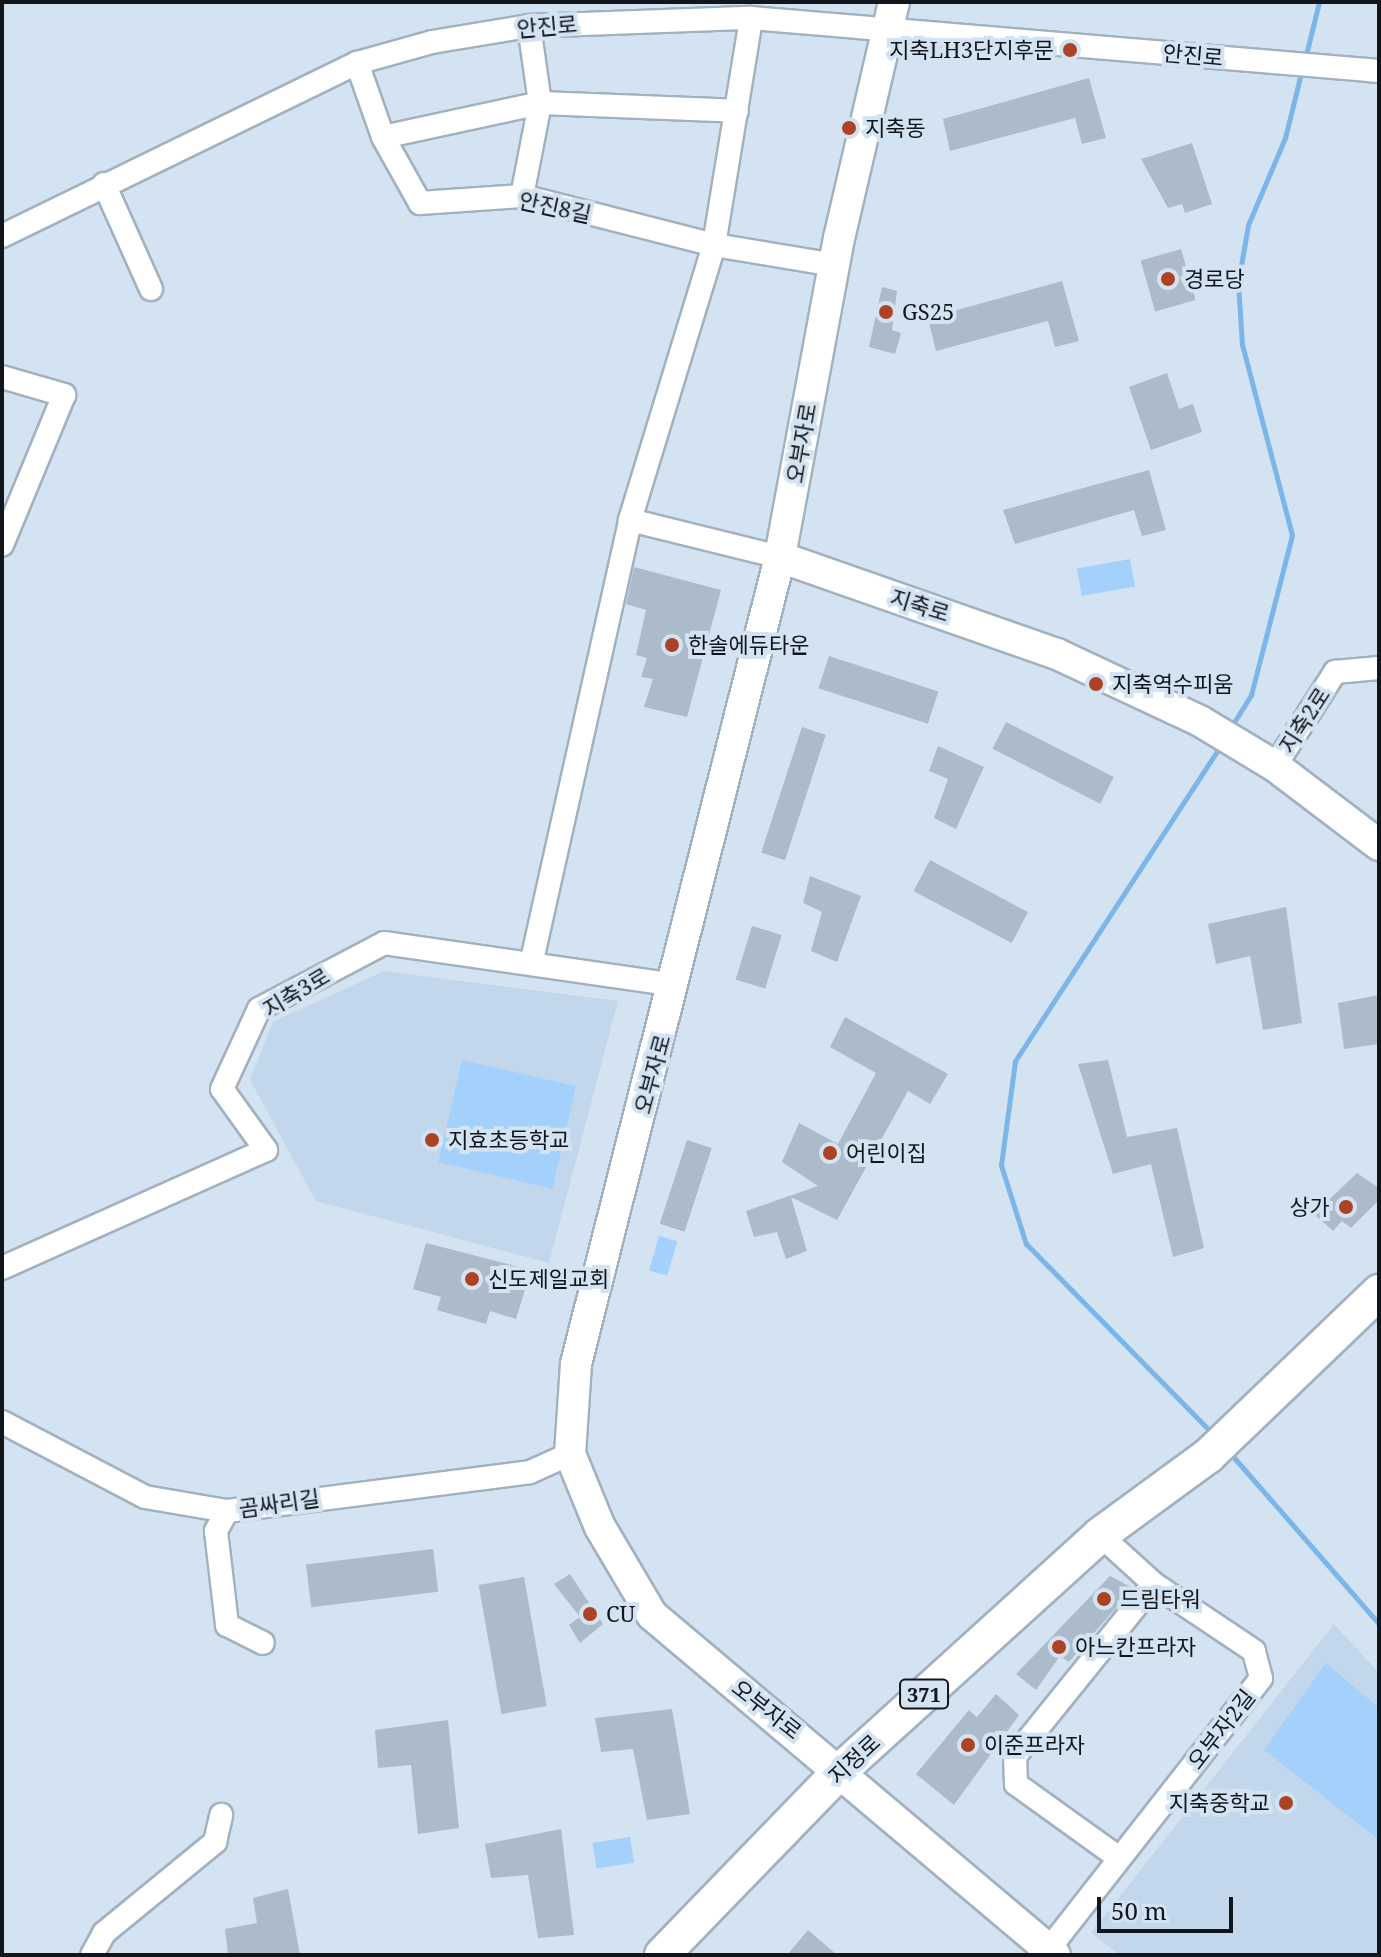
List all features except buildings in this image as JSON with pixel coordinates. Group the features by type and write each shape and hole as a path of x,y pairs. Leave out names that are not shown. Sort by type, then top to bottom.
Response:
{"main road":[{"name":"오부자로","path":"890,16 835,265 780,557 675,985 576,1364 570,1454 600,1527 652,1615 841,1770 1052,1952"},
{"name":"지축로","path":"780,557 1057,654 1200,721 1275,766"},
{"path":"1275,766 1379,845"},
{"name":"지정로","path":"662,1955 841,1770 1100,1535 1208,1456 1379,1292"}],"street":[{"name":"안진로","path":"2,236 357,63 432,42 529,26 890,16 1379,71"},
{"path":"532,960 630,520 714,245 751,18"},
{"path":"522,196 540,103 529,26"},
{"name":"안진8길","path":"357,63 383,137 420,203 522,196 714,245 835,265"},
{"path":"383,137 540,103 737,111"},
{"path":"104,184 151,289"},
{"path":"2,377 64,395 2,545"},
{"name":"지축로","path":"630,520 780,557"},
{"name":"지축2로","path":"1275,766 1335,672 1379,668"},
{"name":"지축3로","path":"3,1267 266,1150 222,1089 259,1009 384,943 532,960 675,985"},
{"name":"곰싸리길","path":"2,1422 145,1497 227,1511 530,1472 570,1454"},
{"path":"227,1511 216,1531 227,1625 263,1643"},
{"name":"오부자2길","path":"1052,1952 1119,1858 1261,1678 1254,1651 1154,1584 1100,1535"},
{"path":"1119,1858 1016,1784 1015,1756 1154,1584"},
{"path":"92,1955 104,1933 215,1842 221,1815"}],"shaded area":[{"path":"1130,559 1135,587 1082,596 1077,568"},
{"name":"지효초등학교","path":"384,971 618,1001 549,1263 316,1201 250,1080 273,1022"},
{"path":"462,1060 576,1086 552,1189 438,1162"},
{"path":"659,1236 677,1241 667,1276 649,1271"},
{"name":"지축중학교","path":"1334,1624 1379,1673 1379,1955 1120,1955 1091,1933"},
{"path":"1326,1663 1379,1708 1379,1840 1264,1750"},
{"path":"630,1837 634,1863 597,1869 592,1843"}],"waterway":[{"path":"1305,59 1319,2"},
{"path":"1231,727 1251,695 1292,535 1242,345 1238,283 1248,225 1285,138 1302,69"},
{"path":"1213,1434 1026,1244 1001,1165 1015,1061 1220,746"},
{"path":"1230,1453 1379,1624"}],"place":[{"name":"지축LH3단지후문","path":"1070,50"},
{"name":"지축동","path":"849,128"},
{"name":"경로당","path":"1168,279"},
{"name":"GS25","path":"886,312"},
{"name":"한솔에듀타운","path":"672,645"},
{"name":"지축역수피움","path":"1096,684"},
{"name":"지효초등학교","path":"432,1140"},
{"name":"어린이집","path":"830,1153"},
{"name":"상가","path":"1346,1207"},
{"name":"신도제일교회","path":"472,1279"},
{"name":"드림타워","path":"1104,1599"},
{"name":"CU","path":"590,1614"},
{"name":"아느칸프라자","path":"1059,1647"},
{"name":"이준프라자","path":"968,1745"},
{"name":"지축중학교","path":"1286,1803"}]}
